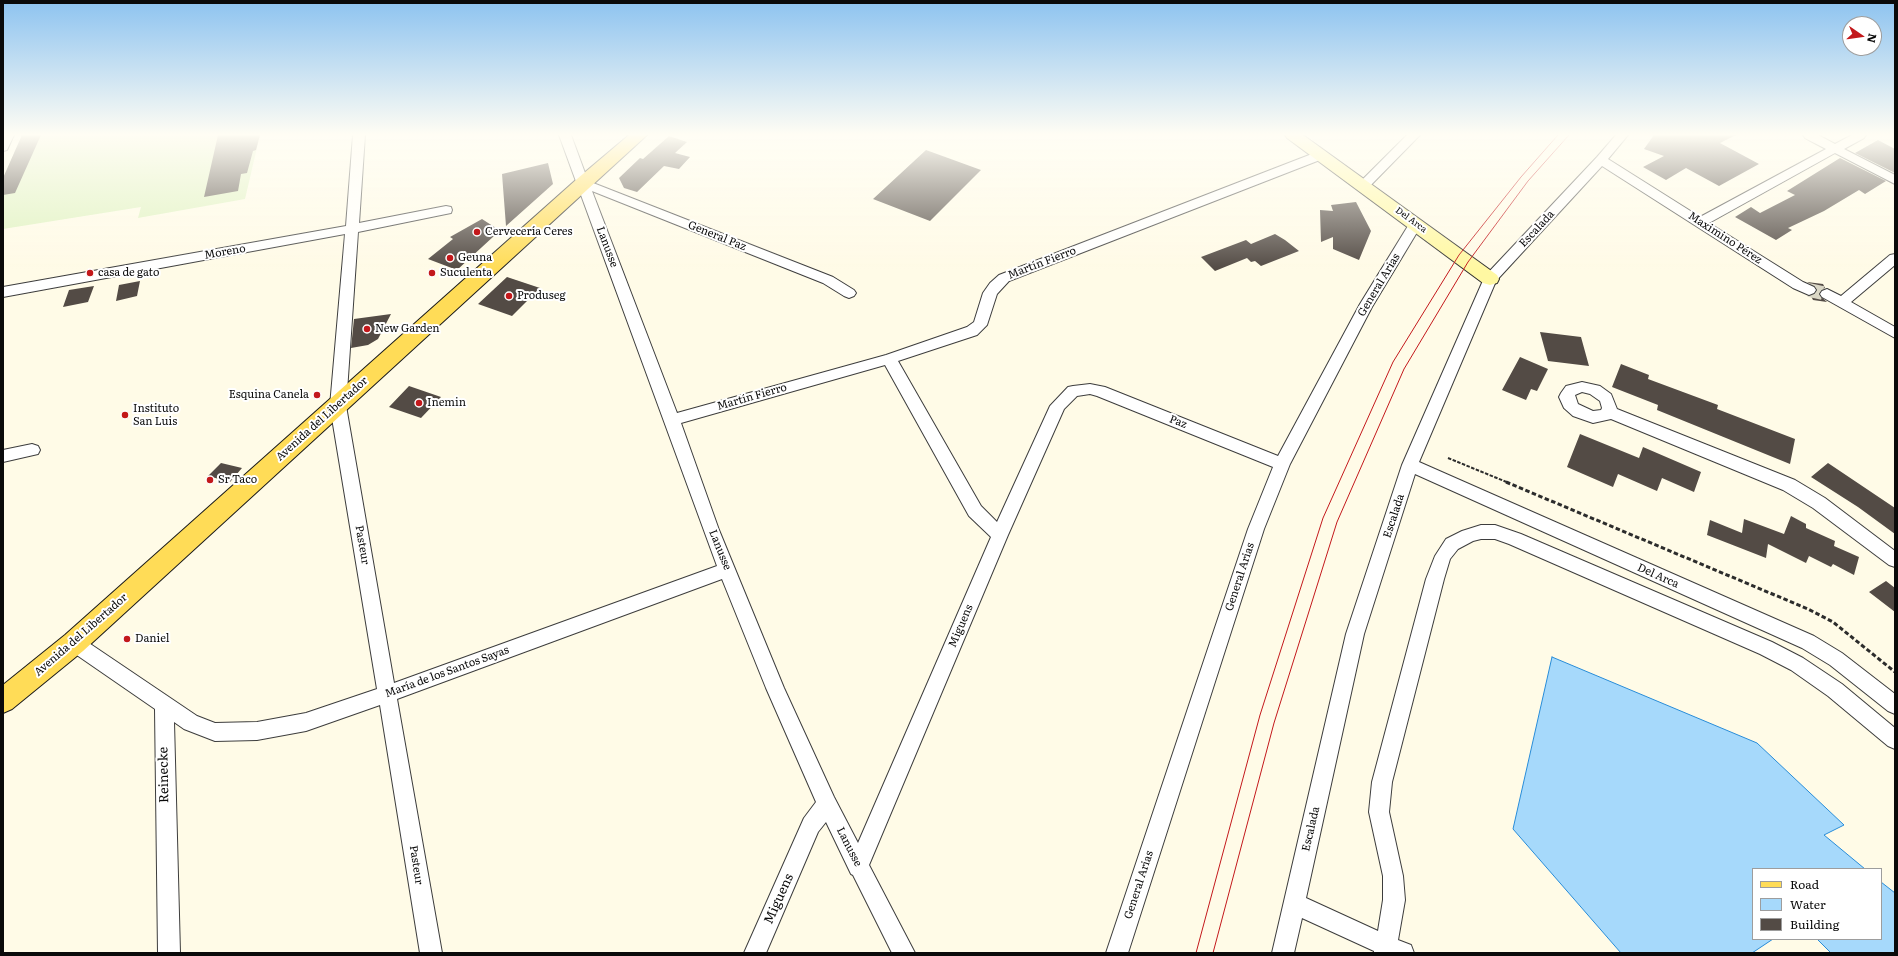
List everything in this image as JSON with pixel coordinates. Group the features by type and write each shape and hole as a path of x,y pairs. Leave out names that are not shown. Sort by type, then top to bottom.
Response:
{"main road":[{"name":"Avenida del Libertador","path":"3,701 74,643 587,180"}],"street":[{"name":"Pasteur","path":"354,180 338,406 431,953"},
{"name":"Lanusse","path":"582,180 727,570 775,688 827,804 858,867 904,953"},
{"name":"Martín Fierro","path":"672,420 889,359 972,332 980,325 992,289 1004,278 1258,180"},
{"name":"Del Arca","path":"1356,180 1490,279"},
{"path":"1364,185 1369,180"},
{"name":"Escalada","path":"1283,953 1356,634 1410,465 1490,279 1583,180"},
{"name":"Maximino Pérez","path":"1633,180 1798,285 1809,290"},
{"path":"1701,222 1779,180"},
{"name":"General Paz","path":"583,183 828,280 849,293"},
{"name":"Moreno","path":"3,292 350,229 446,210"},
{"name":"General Arias","path":"1117,953 1253,536 1282,464 1365,307 1416,224"},
{"path":"1842,302 1895,258"},
{"path":"1827,294 1895,333"},
{"path":"889,359 975,511 1000,535"},
{"name":"Paz","path":"1073,391 1090,389 1100,391 1282,464"},
{"name":"Miguens","path":"858,867 1000,535 1058,406 1073,391"},
{"path":"1610,412 1789,485 1819,503 1895,560"},
{"path":"3,456 32,450"},
{"name":"Del Arca","path":"1410,465 1808,642 1836,659 1895,705"},
{"path":"1294,904 1392,950 1394,900 1393,876 1379,812 1382,782 1435,579 1443,556 1452,544 1468,536 1481,532 1495,532 1515,539 1766,648 1797,664 1835,690 1895,740"},
{"name":"María de los Santos Sayas","path":"164,706 191,723 215,732 257,730 306,722 388,694 727,570"},
{"path":"74,643 164,706"},
{"name":"Reinecke","path":"164,706 169,953"},
{"name":"Miguens","path":"755,953 811,825 827,804"}],"path":[{"path":"1448,458 1808,609 1833,622 1895,672"}],"green space":[{"path":"3,180 250,180 245,199 138,218 141,207 3,229"}],"water":[{"path":"1552,657 1757,743 1844,825 1824,835 1864,868 1752,868 1752,940 1772,940 1752,953 1621,953 1513,829"},
{"path":"1882,883 1895,893 1895,953 1831,953 1818,940 1882,940"}],"building":[{"path":"3,180 21,180 15,193 3,195"},
{"path":"208,180 240,180 238,191 204,197"},
{"path":"502,180 552,180 553,184 506,226"},
{"path":"620,180 650,180 637,192 624,188"},
{"path":"894,180 971,180 930,221 873,199"},
{"path":"1707,180 1731,180 1719,186"},
{"path":"1805,180 1883,180 1886,181 1865,194 1859,190 1824,211 1788,228 1792,230 1776,240 1735,217 1751,207 1760,213 1795,195 1787,191"},
{"path":"1356,202 1371,231 1359,260 1333,249 1333,237 1321,242 1320,210 1333,211 1331,205"},
{"path":"482,219 499,230 491,234 494,236 457,270 428,259 453,239 450,237"},
{"path":"1275,234 1299,251 1261,266 1255,261 1251,262 1247,258 1215,271 1201,257 1246,240 1251,244"},
{"name":"Produseg","path":"507,277 540,288 512,316 478,304"},
{"path":"140,281 137,296 116,301 119,285"},
{"path":"1807,282 1823,284 1825,288 1821,290 1819,295 1827,302 1813,300 1811,296 1815,294 1817,289 1815,286"},
{"path":"94,286 88,302 63,307 69,290"},
{"name":"New Garden","path":"391,314 378,339 368,345 351,348 354,319"},
{"path":"1540,332 1581,337 1589,366 1548,361"},
{"path":"1520,357 1548,369 1537,391 1531,389 1526,400 1502,390"},
{"path":"1621,364 1649,375 1648,379 1718,405 1717,409 1795,439 1790,464 1657,410 1658,405 1612,387"},
{"name":"Inemin","path":"409,386 441,397 421,418 389,407"},
{"path":"1580,434 1639,458 1643,447 1701,472 1694,492 1662,478 1657,491 1618,474 1613,487 1567,467"},
{"name":"Sr Taco","path":"221,463 242,468 230,482 208,476"},
{"path":"1828,463 1895,508 1895,534 1858,507 1811,477"},
{"path":"1791,516 1806,524 1806,528 1835,541 1834,546 1859,557 1854,575 1833,564 1831,567 1809,556 1806,563 1768,544 1766,558 1707,535 1710,520 1742,533 1744,519 1784,534"},
{"path":"1886,581 1895,588 1895,612 1869,592"}],"tunnel":[{"path":"1809,290 1827,294"}],"tram line":[{"path":"1196,953 1260,715 1323,518 1393,362 1459,255 1519,180"},
{"path":"1213,953 1274,723 1337,522 1404,369 1468,262 1529,180"}],"place":[{"name":"Cervecería Ceres","path":"477,232"},
{"name":"Geuna","path":"450,258"},
{"name":"casa de gato","path":"90,273"},
{"name":"Suculenta","path":"432,273"},
{"name":"Produseg","path":"509,296"},
{"name":"New Garden","path":"367,329"},
{"name":"Esquina Canela","path":"317,395"},
{"name":"Inemin","path":"419,403"},
{"name":"Instituto San Luis","path":"125,415"},
{"name":"Sr Taco","path":"210,480"},
{"name":"Daniel","path":"127,639"}]}
